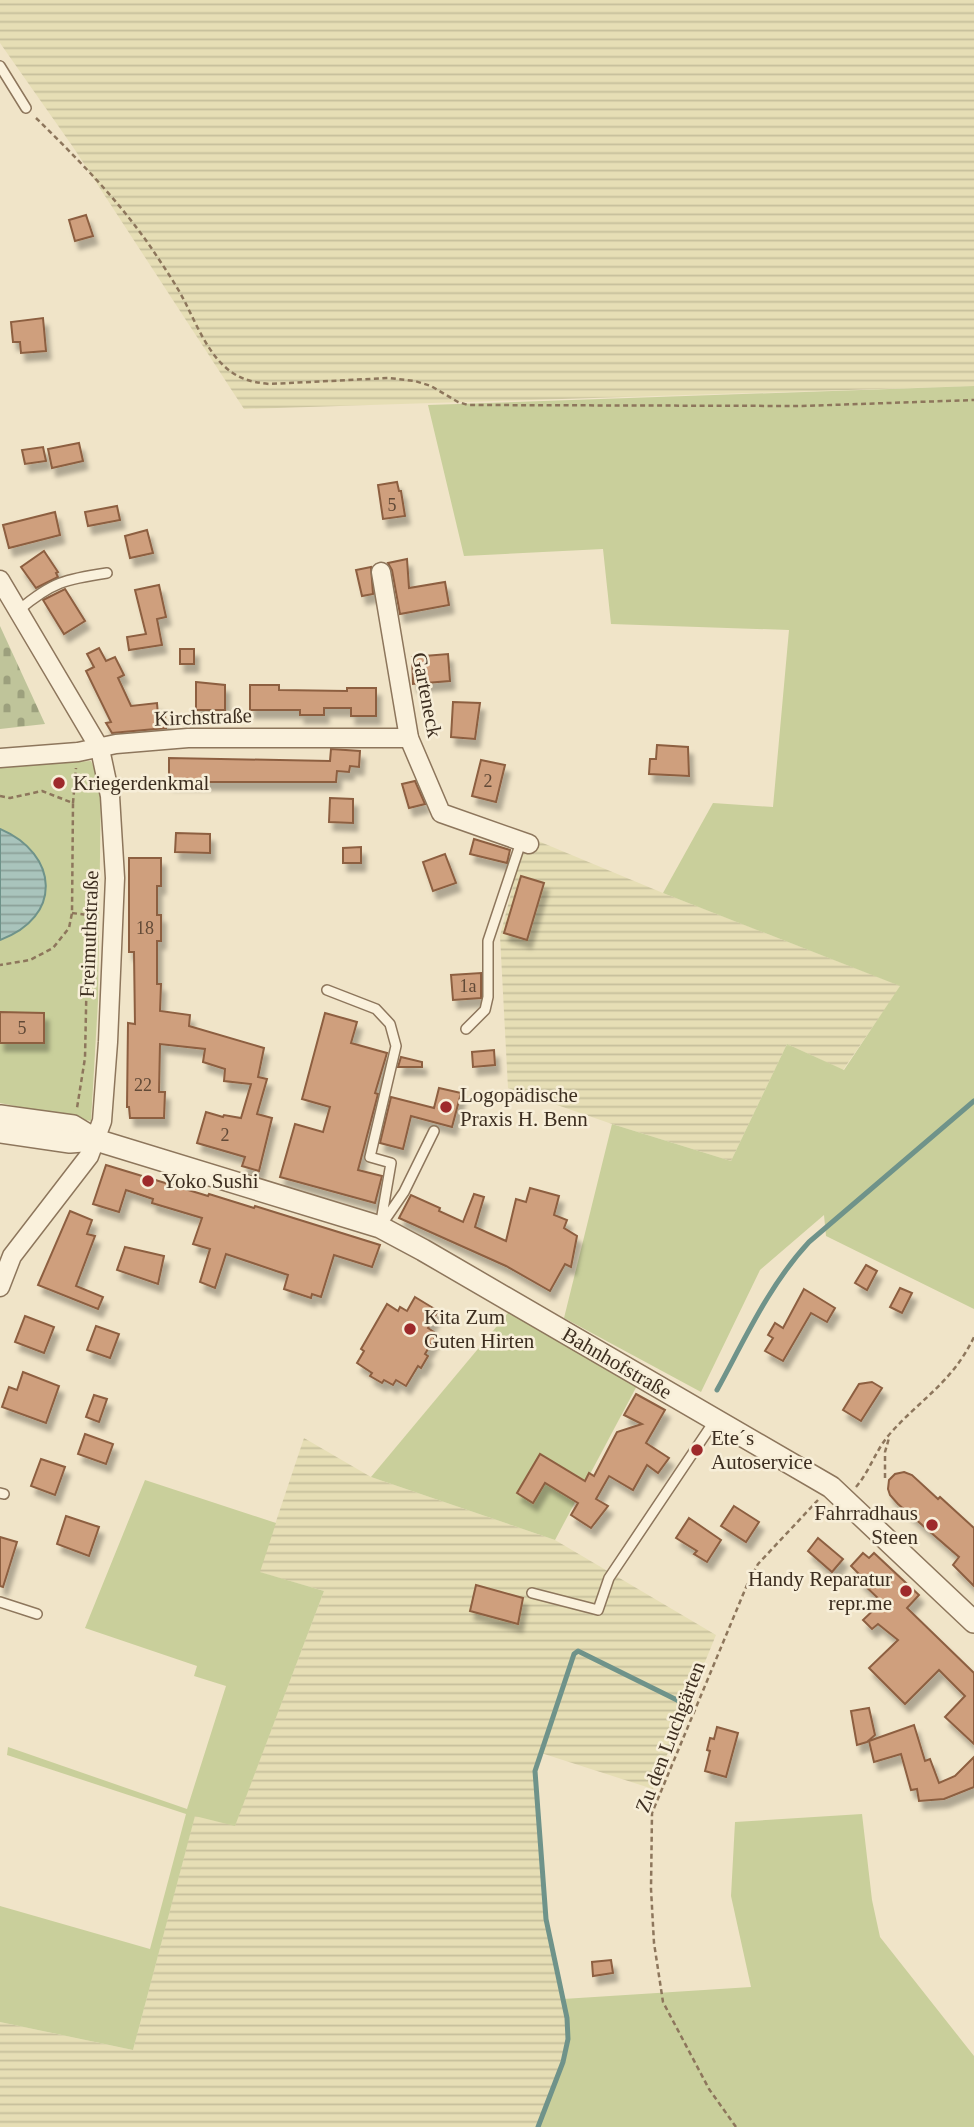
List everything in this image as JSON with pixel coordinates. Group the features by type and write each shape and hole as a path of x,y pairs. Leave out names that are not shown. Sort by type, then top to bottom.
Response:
{"street":[{"name":"Garteneck","path":"381,572 409,737 441,813 525,843"},
{"name":"Freimuthstraße","path":"0,580 100,749 110,796 115,878 102,1121 89,1156 6,1255 0,1287"},
{"name":"Kirchstraße","path":"0,758 78,752 116,744 188,738 409,737"},
{"name":"Bahnhofstraße","path":"0,1116 73,1126 96,1140 380,1227 831,1487 972,1617"},
{"name":"Bahnhofstraße","path":"0,1132 70,1142 96,1140"}],"lane":[{"path":"0,66 26,108"},
{"path":"19,610 38,594 67,579 107,573"},
{"path":"466,1029 485,1010 488,997 488,941 525,843"},
{"path":"327,990 376,1009 390,1024 396,1046 370,1157 391,1163 380,1227"},
{"path":"380,1227 404,1192 434,1131"},
{"path":"532,1593 598,1610 609,1578 715,1420"},
{"path":"0,1602 37,1614"}],"path":[{"path":"26,108 58,139 151,247 219,362 238,378 250,383 389,379 415,381 468,405 802,406 974,400"},
{"path":"0,965 30,960 53,948 69,928 72,913 73,803 78,752"},
{"path":"0,796 10,798 42,791 73,803"},
{"path":"72,913 88,915 85,1058 75,1115"},
{"path":"856,1487 889,1435 950,1377 974,1337"},
{"path":"885,1478 885,1452 889,1435"},
{"name":"Zu den Luchgärten","path":"736,2127 709,2089 663,2002 653,1930 652,1813 758,1564 821,1497"}],"shaded area":[{"path":"0,0 974,0 974,386 244,409 73,147 0,43"},
{"path":"526,836 901,986 843,1070 787,1044 731,1161 508,1088 500,936"},
{"path":"304,1438 371,1477 555,1540 716,1635 653,1789 541,1753 535,1771 546,1919 567,2018 568,2039 563,2062 538,2127 0,2127 0,2022 133,2050 195,1815 235,1825 324,1591 259,1572"}],"green space":[{"path":"974,386 974,1309 826,1236 824,1215 760,1270 701,1392 564,1318 612,1124 731,1161 787,1044 844,1070 900,986 663,893 713,803 773,807 789,630 611,624 603,549 464,556 428,405"},
{"path":"0,626 45,724 0,729"},
{"path":"91,761 101,783 98,1001 91,1121 0,1103 0,766"},
{"path":"513,1307 640,1380 555,1540 371,1477"},
{"path":"145,1480 276,1523 260,1572 324,1591 235,1826 195,1816 133,2050 0,2022 0,1906 150,1949 186,1814 7,1755 8,1747 187,1809 226,1686 194,1676 197,1666 85,1628"},
{"path":"862,1814 872,1900 880,1937 974,2056 974,2127 538,2127 563,2062 568,2039 563,1999 751,1987 731,1896 735,1822"}],"water":[{"path":"0,829 20,840 34,854 43,869 46,885 43,901 35,916 21,930 0,940"}],"building":[{"path":"86,215 93,236 75,241 69,220"},
{"path":"43,318 46,351 21,353 20,342 13,342 11,322"},
{"path":"79,443 83,461 52,468 48,449"},
{"path":"43,447 46,461 25,464 22,450"},
{"path":"397,482 405,516 383,519 378,485"},
{"path":"117,506 120,520 88,526 85,512"},
{"path":"55,512 60,535 9,548 3,525"},
{"path":"147,530 153,553 130,558 125,536"},
{"path":"44,551 58,572 58,577 36,588 21,567"},
{"path":"407,559 409,588 445,582 449,605 400,614 392,570 388,563"},
{"path":"371,567 373,594 362,596 356,570"},
{"path":"159,585 166,617 157,619 162,645 129,650 127,637 146,634 135,590"},
{"path":"65,589 85,621 64,634 43,600"},
{"path":"99,648 106,661 115,657 124,675 118,678 131,706 157,703 158,715 165,715 166,728 112,733 106,723 111,722 86,671 94,667 87,654"},
{"path":"180,649 194,649 194,664 180,664"},
{"path":"448,654 450,681 413,684 412,657"},
{"path":"196,682 225,685 225,710 196,710"},
{"path":"250,685 279,685 279,690 347,691 347,688 376,688 376,716 351,716 351,708 324,708 324,715 300,715 300,710 250,710"},
{"path":"453,702 480,703 475,739 451,737"},
{"path":"657,745 688,747 689,776 649,774 650,759 656,759"},
{"path":"331,749 360,751 359,767 350,766 349,772 337,771 336,782 169,782 169,758 330,761"},
{"path":"481,760 505,765 496,802 472,796"},
{"path":"415,781 425,804 409,808 402,784"},
{"path":"330,798 353,799 353,823 329,822"},
{"path":"176,833 210,834 210,853 175,852"},
{"path":"474,839 510,850 507,863 470,854"},
{"path":"361,847 361,863 343,863 343,848"},
{"path":"445,854 456,883 433,891 423,862"},
{"path":"129,858 161,858 161,886 157,886 157,915 161,915 161,941 157,941 157,984 161,984 160,1011 190,1015 189,1026 264,1048 258,1077 267,1079 257,1114 272,1118 259,1171 242,1166 245,1157 197,1143 206,1112 241,1118 251,1084 224,1081 225,1069 203,1062 205,1049 160,1044 159,1092 165,1092 164,1118 130,1118 127,1107 128,1023 135,1024 134,952 129,952"},
{"path":"521,876 544,883 527,940 504,933"},
{"path":"481,973 481,998 453,1000 451,975"},
{"path":"0,1012 44,1013 44,1043 0,1043"},
{"path":"325,1013 357,1022 351,1043 387,1053 358,1170 382,1176 375,1203 280,1177 295,1124 323,1132 330,1107 302,1099"},
{"path":"494,1050 495,1065 473,1067 472,1052"},
{"path":"401,1057 422,1062 422,1067 398,1067"},
{"path":"439,1088 461,1093 452,1127 411,1116 403,1149 380,1143 391,1097 434,1108"},
{"path":"106,1165 208,1196 209,1194 254,1208 255,1206 380,1245 372,1267 334,1255 321,1297 312,1294 311,1298 284,1289 288,1275 226,1254 215,1288 200,1282 210,1249 193,1244 202,1218 152,1203 153,1199 126,1190 119,1212 93,1204"},
{"path":"530,1188 559,1196 554,1215 567,1220 564,1228 577,1236 571,1267 565,1264 550,1291 506,1266 399,1218 411,1195 463,1222 474,1194 484,1197 475,1227 506,1241 516,1199 526,1202"},
{"path":"70,1211 92,1220 87,1234 95,1236 76,1286 103,1297 98,1309 38,1285"},
{"path":"125,1247 164,1256 158,1284 117,1270"},
{"path":"866,1265 877,1271 867,1290 855,1283"},
{"path":"900,1288 912,1293 902,1313 890,1307"},
{"path":"804,1289 835,1308 827,1322 811,1313 783,1361 765,1351 773,1338 768,1335 775,1323 783,1328"},
{"path":"415,1297 438,1311 428,1328 437,1334 425,1354 428,1356 421,1368 418,1366 406,1386 396,1380 393,1385 384,1380 382,1383 357,1363 364,1351 361,1349 387,1304 398,1311 400,1307 407,1311"},
{"path":"25,1316 54,1327 44,1353 15,1342"},
{"path":"96,1326 119,1334 110,1358 87,1350"},
{"path":"23,1372 59,1386 46,1423 2,1407 9,1387 17,1390"},
{"path":"872,1382 882,1388 861,1421 843,1410 859,1384"},
{"path":"636,1394 665,1410 646,1443 669,1458 658,1473 647,1465 633,1490 609,1476 596,1499 608,1506 591,1528 571,1515 578,1503 545,1483 533,1503 517,1493 540,1454 585,1481 589,1473 594,1476 617,1432 642,1424 624,1415"},
{"path":"94,1395 107,1399 99,1422 86,1417"},
{"path":"85,1434 113,1444 106,1464 78,1454"},
{"path":"41,1459 65,1467 55,1495 31,1486"},
{"path":"904,1472 912,1475 938,1499 940,1497 974,1528 974,1586 953,1565 959,1557 890,1495 889,1480 895,1474"},
{"path":"734,1506 759,1522 746,1542 721,1526"},
{"path":"66,1516 99,1527 89,1556 57,1544"},
{"path":"689,1518 721,1540 707,1562 694,1554 697,1551 676,1538"},
{"path":"0,1537 17,1542 3,1587 0,1586"},
{"path":"818,1538 843,1559 832,1572 808,1551"},
{"path":"863,1553 869,1558 874,1553 919,1595 907,1608 974,1673 974,1744 945,1717 965,1696 939,1670 905,1704 869,1668 898,1640 878,1624 872,1629 863,1620 882,1602 859,1580 862,1577 851,1566"},
{"path":"476,1585 523,1598 518,1624 470,1611"},
{"path":"869,1708 875,1735 867,1742 857,1745 851,1711"},
{"path":"914,1725 925,1761 930,1759 939,1783 955,1776 974,1757 974,1787 944,1799 919,1801 917,1789 911,1790 901,1754 874,1762 869,1741"},
{"path":"717,1727 738,1733 726,1777 705,1771 710,1738 714,1739"},
{"path":"611,1960 613,1973 593,1976 592,1962"}],"waterway":[{"path":"717,1390 770,1294 809,1242 974,1101"},
{"path":"538,2127 563,2062 568,2039 567,2018 546,1919 535,1771 574,1654 578,1651 683,1703"}],"place":[{"name":"Kriegerdenkmal","path":"59,783"},
{"name":"Logopädische Praxis H. Benn","path":"446,1107"},
{"name":"Yoko Sushi","path":"148,1181"},
{"name":"Kita Zum Guten Hirten","path":"410,1329"},
{"name":"Ete´s Autoservice","path":"697,1450"},
{"name":"Fahrradhaus Steen","path":"932,1525"},
{"name":"Handy Reparatur repr.me","path":"906,1591"}]}
